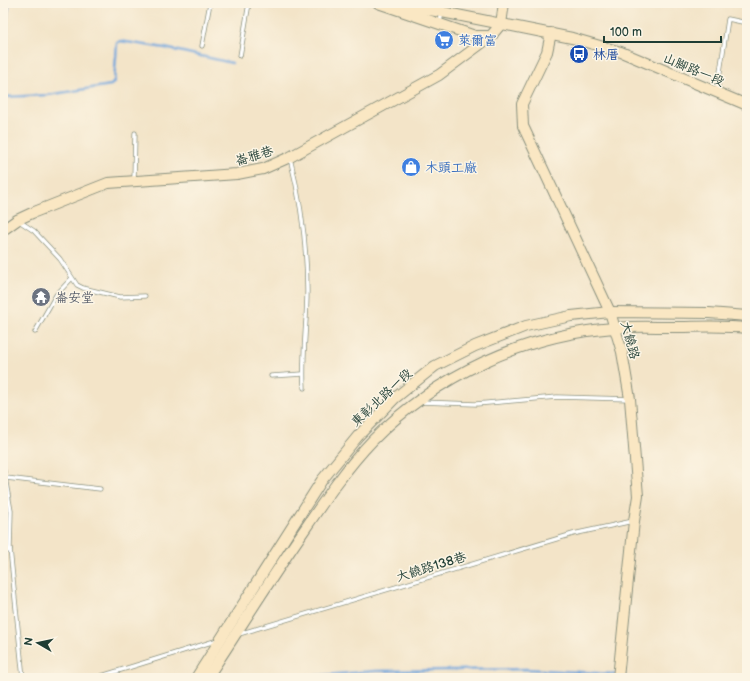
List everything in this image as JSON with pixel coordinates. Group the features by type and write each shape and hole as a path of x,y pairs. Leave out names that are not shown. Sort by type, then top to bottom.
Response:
{"street":[{"path":"378,3 475,36 490,37 514,26"},
{"name":"山腳路一段","path":"385,3 443,7 502,24 550,33 621,52 747,105"},
{"path":"490,37 502,24 504,3"},
{"name":"大饒路","path":"550,33 544,59 527,91 522,104 523,126 610,312 622,352 630,399 638,496 634,521 618,678"},
{"name":"崙雅巷","path":"3,230 17,220 108,183 237,174 263,169 290,157 439,75 490,37"},
{"name":"東彰北路一段","path":"196,678 322,480 358,436 395,398 435,366 475,346 504,334 526,326 552,320 610,312 710,313 747,316"},
{"name":"東彰北路一段","path":"207,678 333,488 372,441 415,402 480,363 507,352 562,335 615,328 728,326 747,328"}],"lane":[{"path":"202,46 210,3"},
{"path":"240,56 249,3"},
{"path":"439,25 443,7"},
{"path":"717,93 728,19 747,23"},
{"path":"134,180 135,133"},
{"path":"290,157 298,190 305,251 307,291 303,374 304,388"},
{"path":"17,220 34,231 60,259 77,285 83,288 120,297 145,296"},
{"path":"35,332 56,295 72,278"},
{"path":"271,376 303,374"},
{"path":"415,402 476,404 557,397 630,399"},
{"path":"3,466 11,511 10,549 23,678"},
{"path":"6,478 100,489"},
{"name":"大饒路138巷","path":"95,678 573,534 634,521"},
{"path":"3,554 10,549"}],"waterway":[{"path":"3,46 9,3"},
{"path":"3,97 48,95 111,85 114,82 117,43 120,41 165,48 232,63"},
{"path":"286,678 375,671 526,669 615,674"},
{"path":"620,674 624,674 624,678"}],"place":[{"name":"萊爾富","path":"444,40"},
{"name":"林厝","path":"579,54"},
{"name":"木頭工廠","path":"411,167"},
{"name":"崙安堂","path":"41,297"}]}
